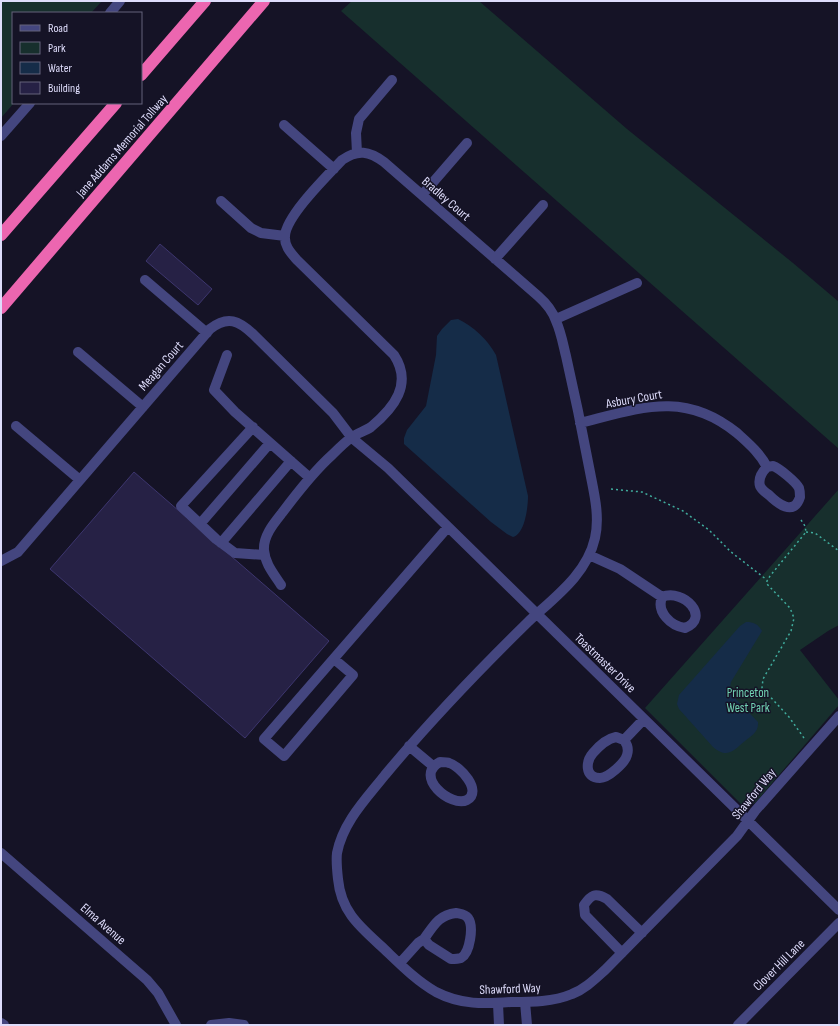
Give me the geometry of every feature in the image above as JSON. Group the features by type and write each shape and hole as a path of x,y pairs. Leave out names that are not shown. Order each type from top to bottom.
{"highway":[{"path":"142,74 205,1"},
{"name":"Jane Addams Memorial Tollway","path":"1,308 264,1"},
{"path":"1,236 115,104"}],"street":[{"path":"111,12 120,1"},
{"path":"281,585 268,566 265,555 264,549 269,530 310,478 331,455 352,438 370,428 395,401 402,388 402,371 398,362 390,352 288,251 285,236 290,220 296,212 342,160 349,155 357,153 356,133 360,119 392,80"},
{"path":"1,136 29,104"},
{"path":"284,125 334,169"},
{"path":"422,195 467,143"},
{"name":"Bradley Court","path":"357,153 369,154 378,157 543,301 556,319 580,423 595,499 597,517 595,537 589,555 575,577 537,614"},
{"path":"221,201 251,228 261,234 285,236"},
{"path":"495,259 543,205"},
{"path":"145,280 207,333"},
{"path":"556,319 637,282"},
{"name":"Meagan Court","path":"1,561 18,552 216,324 232,321 242,324 333,413 352,438"},
{"path":"78,352 143,407"},
{"path":"227,355 214,390 253,428 310,478"},
{"name":"Asbury Court","path":"580,423 658,406 669,405 693,409 715,417 726,424 752,446 767,467"},
{"path":"16,426 80,480"},
{"path":"253,428 181,506 235,553 265,555"},
{"name":"Toastmaster Drive","path":"352,438 388,468 839,910"},
{"path":"200,524 270,442"},
{"path":"221,542 291,462"},
{"path":"334,659 353,675 284,756 264,739 448,528"},
{"path":"589,555 620,569 662,597"},
{"name":"Shawford Way","path":"537,614 455,696 409,746 352,817 341,839 336,856 338,884 347,911 357,923 400,963 424,984 439,993 466,1002 498,1004 561,998 579,991 589,985 737,836 747,821 839,716"},
{"path":"624,740 644,719"},
{"path":"409,746 433,766"},
{"path":"440,762 449,763 456,767 469,780 472,787 472,794 470,798 459,802 452,800 443,794 433,784 430,777 430,771 433,766 440,762"},
{"name":"Elma Avenue","path":"1,853 147,980 158,993 176,1025"},
{"path":"622,953 585,915 584,905 588,899 594,895 601,895 642,933"},
{"path":"400,963 424,938 438,920 447,914 463,914 470,923 471,930 468,945 464,955 460,958 451,959 445,957 429,945 424,938"},
{"name":"Clover Hill Lane","path":"738,1025 839,923"},
{"path":"525,1002 527,1025"},
{"path":"498,1004 499,1025"},
{"path":"210,1025 229,1023 244,1025"}],"path":[{"path":"611,489 642,492 683,511 709,530 731,552 768,580"},
{"path":"801,520 805,526 806,532 766,583 767,586 790,608 794,618 791,631 763,679 762,688 789,717 804,738"},
{"path":"806,532 815,533 839,551"}],"green space":[{"path":"1,1 102,1 92,12 12,12 13,104 1,118"},
{"path":"352,1 479,1 627,129 839,302 839,449 341,11"},
{"name":"Princeton West Park","path":"839,489 839,625 800,650 839,700 839,705 755,803 744,807 645,708"}],"water":[{"path":"458,319 469,325 480,334 496,355 528,496 523,526 517,535 513,537 491,522 404,444 404,438 407,430 426,406 436,355 437,336 451,320"},
{"path":"746,622 756,624 762,631 731,682 729,692 758,722 758,725 754,733 737,748 730,752 722,753 713,747 679,709 677,704 679,695 740,626"}],"building":[{"path":"160,244 212,289 198,305 146,261"},
{"path":"134,472 329,641 245,738 50,569"}]}
